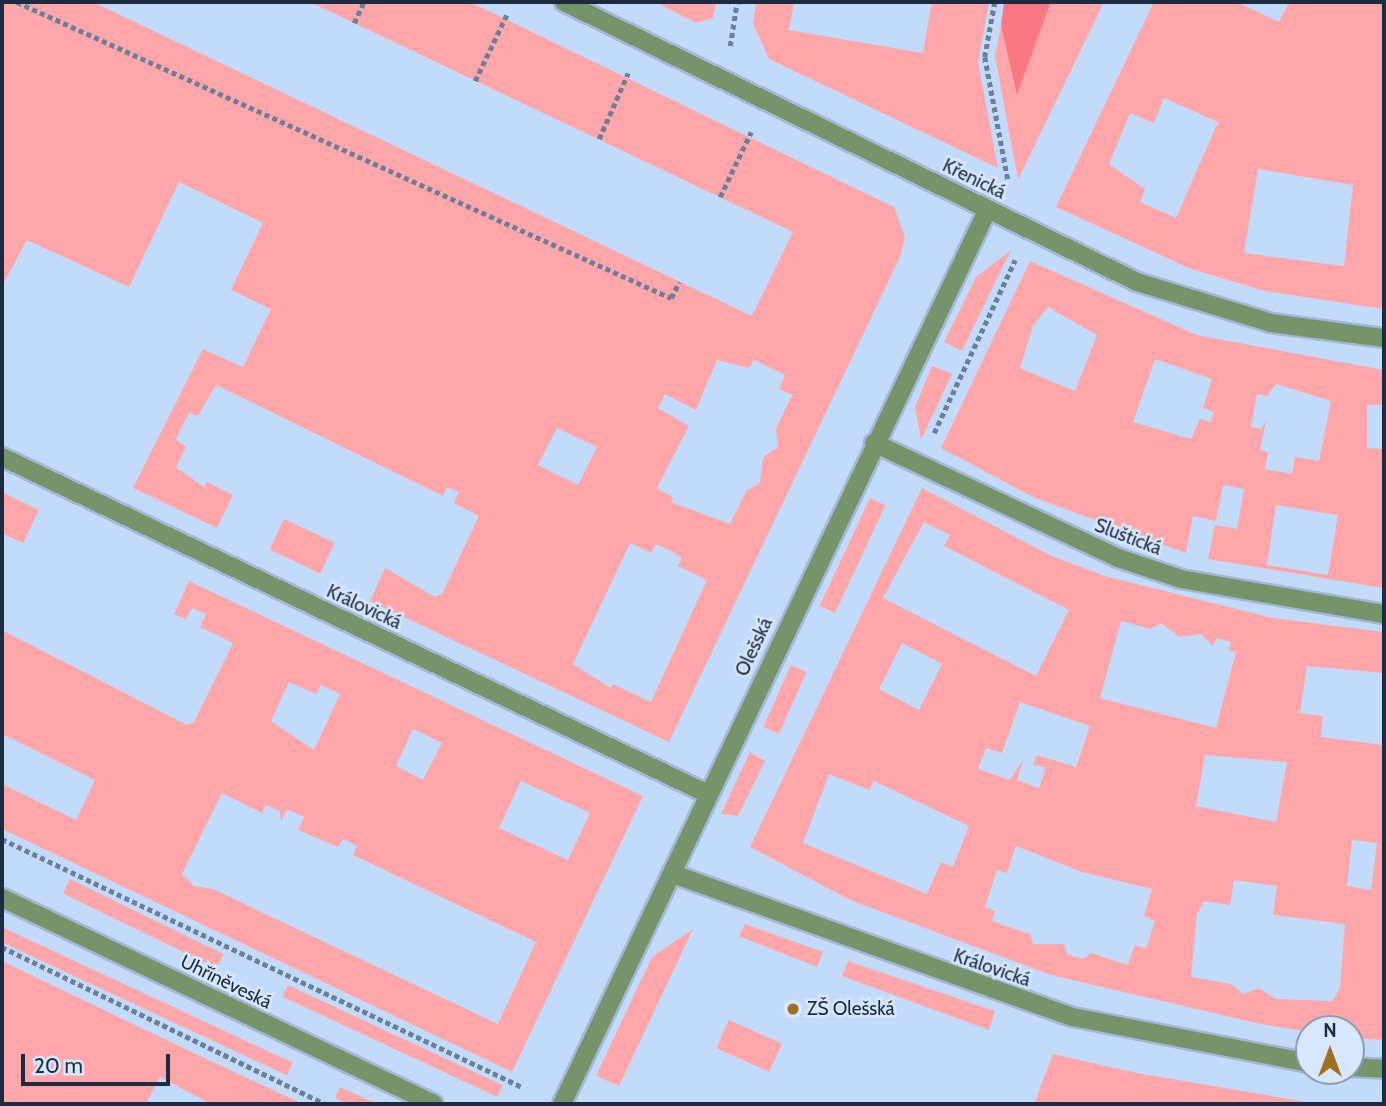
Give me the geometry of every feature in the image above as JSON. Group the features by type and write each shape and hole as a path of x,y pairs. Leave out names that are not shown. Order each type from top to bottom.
{"street":[{"name":"Křenická","path":"564,2 1137,282 1199,304 1284,325 1384,338"},
{"name":"Olešská","path":"562,1104 673,874 874,443 988,209"},
{"name":"Sluštická","path":"874,443 1118,558 1181,579 1384,614"},
{"name":"Královická","path":"2,457 708,794"},
{"name":"Královická","path":"673,874 1073,1017 1295,1060"},
{"name":"Uhříněveská","path":"2,898 433,1104"},
{"path":"1365,1068 1384,1069"}],"path":[{"path":"17,2 671,298 679,282"},
{"path":"354,23 365,2"},
{"path":"724,78 737,2"},
{"path":"995,2 985,57 1008,183"},
{"path":"475,80 508,12"},
{"path":"599,139 630,70"},
{"path":"720,197 752,128"},
{"path":"929,444 1017,255 1029,253"},
{"path":"2,839 522,1087"},
{"path":"2,947 326,1104"}],"shaded area":[{"path":"2,2 93,2 752,316 793,232 310,2 470,2 894,207 905,237 900,257 669,742 370,601 385,568 435,597 442,594 479,516 454,503 459,492 447,487 443,496 216,385 198,416 189,413 176,439 186,447 176,467 204,487 207,482 233,495 217,528 133,488 203,349 243,367 271,309 231,290 263,223 179,182 129,287 27,240 2,286","holes":["717,360 749,368 754,360 785,375 779,389 792,395 776,429 778,447 763,457 760,483 747,490 730,524 671,502 673,497 657,488 689,426 658,408 665,394 696,410","557,428 597,447 578,485 538,465","630,543 651,553 656,544 673,552 682,558 678,566 707,580 651,702 613,684 611,688 573,664"]},
{"path":"655,2 716,2 713,18 696,23"},
{"path":"756,2 794,2 789,30 923,53 932,2 989,2 978,62 998,168 769,59 753,23"},
{"path":"1004,2 1051,2 1017,95 1001,26"},
{"path":"1051,2 1104,2 1018,180 995,56 1001,26 1017,93"},
{"path":"1154,2 1237,2 1279,22 1289,2 1384,2 1384,309 1265,291 1191,269 1056,207","holes":["1164,98 1218,122 1176,218 1140,202 1145,189 1109,164 1130,113 1154,123","1258,169 1353,185 1344,266 1244,253"]},
{"path":"1011,250 962,351 944,342 976,277"},
{"path":"1030,261 1197,335 1384,370 1384,405 1367,405 1367,448 1384,449 1384,588 1208,559 1215,525 1237,529 1244,489 1223,485 1216,521 1193,516 1186,553 1035,498 941,448","holes":["1048,307 1097,335 1075,391 1020,368 1033,326","1155,359 1212,379 1203,408 1214,412 1211,422 1200,419 1191,439 1133,422","1276,384 1331,401 1319,461 1295,457 1292,474 1265,469 1268,452 1260,450 1266,421 1261,429 1251,427 1257,394 1267,396","1276,505 1338,515 1328,575 1267,565"]},
{"path":"932,366 952,374 921,440 915,407"},
{"path":"922,488 1052,556 1105,576 1273,618 1384,632 1384,673 1307,666 1300,713 1323,716 1321,737 1384,745 1384,1040 1365,1039 1365,1015 1295,1015 1295,1030 1051,975 850,900 750,847","holes":["924,522 950,535 944,546 1069,610 1036,676 883,598","1121,621 1151,629 1161,623 1180,637 1201,634 1213,646 1216,638 1231,642 1229,650 1236,652 1216,728 1100,698","902,643 942,664 919,710 879,689","1020,702 1090,726 1076,767 1037,755 1033,764 1046,768 1039,788 1017,780 1023,760 1010,780 978,769 986,748 1002,753","1205,755 1287,762 1276,822 1196,806","829,774 869,790 874,781 969,826 953,867 941,862 927,894 803,843","1352,840 1377,843 1371,890 1347,886","1016,846 1082,872 1152,889 1144,916 1155,921 1146,949 1135,945 1128,965 1091,953 1083,959 1067,954 1064,944 1033,944 1030,934 992,921 995,911 985,907 997,870 1007,873","1234,880 1277,886 1273,915 1345,924 1340,988 1333,1001 1276,999 1259,988 1243,994 1231,984 1191,977 1197,914 1204,901 1230,905"]},
{"path":"2,492 39,510 23,543 2,533"},
{"path":"870,498 885,505 835,613 820,606"},
{"path":"284,519 335,543 320,573 270,550"},
{"path":"189,581 643,796 512,1072 2,829 2,784 76,820 95,780 2,734 2,630 187,725 194,722 233,643 200,627 206,614 192,608 186,619 174,614","holes":["289,682 316,694 321,685 340,694 314,750 271,721","413,729 442,743 423,780 396,766","521,781 590,813 568,860 499,828","222,793 262,813 266,805 280,811 281,821 287,809 304,817 298,830 338,847 343,839 357,846 353,855 536,942 498,1024 213,889 194,886 182,874"]},
{"path":"791,665 807,672 779,734 763,727"},
{"path":"750,752 765,761 738,816 721,814"},
{"path":"70,879 224,954 217,968 63,893"},
{"path":"745,924 823,952 817,967 739,936"},
{"path":"2,927 293,1063 287,1075 2,942"},
{"path":"693,929 619,1086 596,1076 652,957"},
{"path":"2,961 303,1104 211,1104 160,1077 146,1104 2,1104"},
{"path":"848,961 995,1011 989,1030 842,976"},
{"path":"288,985 503,1085 497,1097 283,997"},
{"path":"729,1020 782,1044 769,1072 716,1048"},
{"path":"1053,1054 1137,1073 1318,1104 1034,1104"},
{"path":"340,1087 378,1104 348,1104 335,1098"}],"place":[{"name":"ZŠ Olešská","path":"793,1009"}]}
